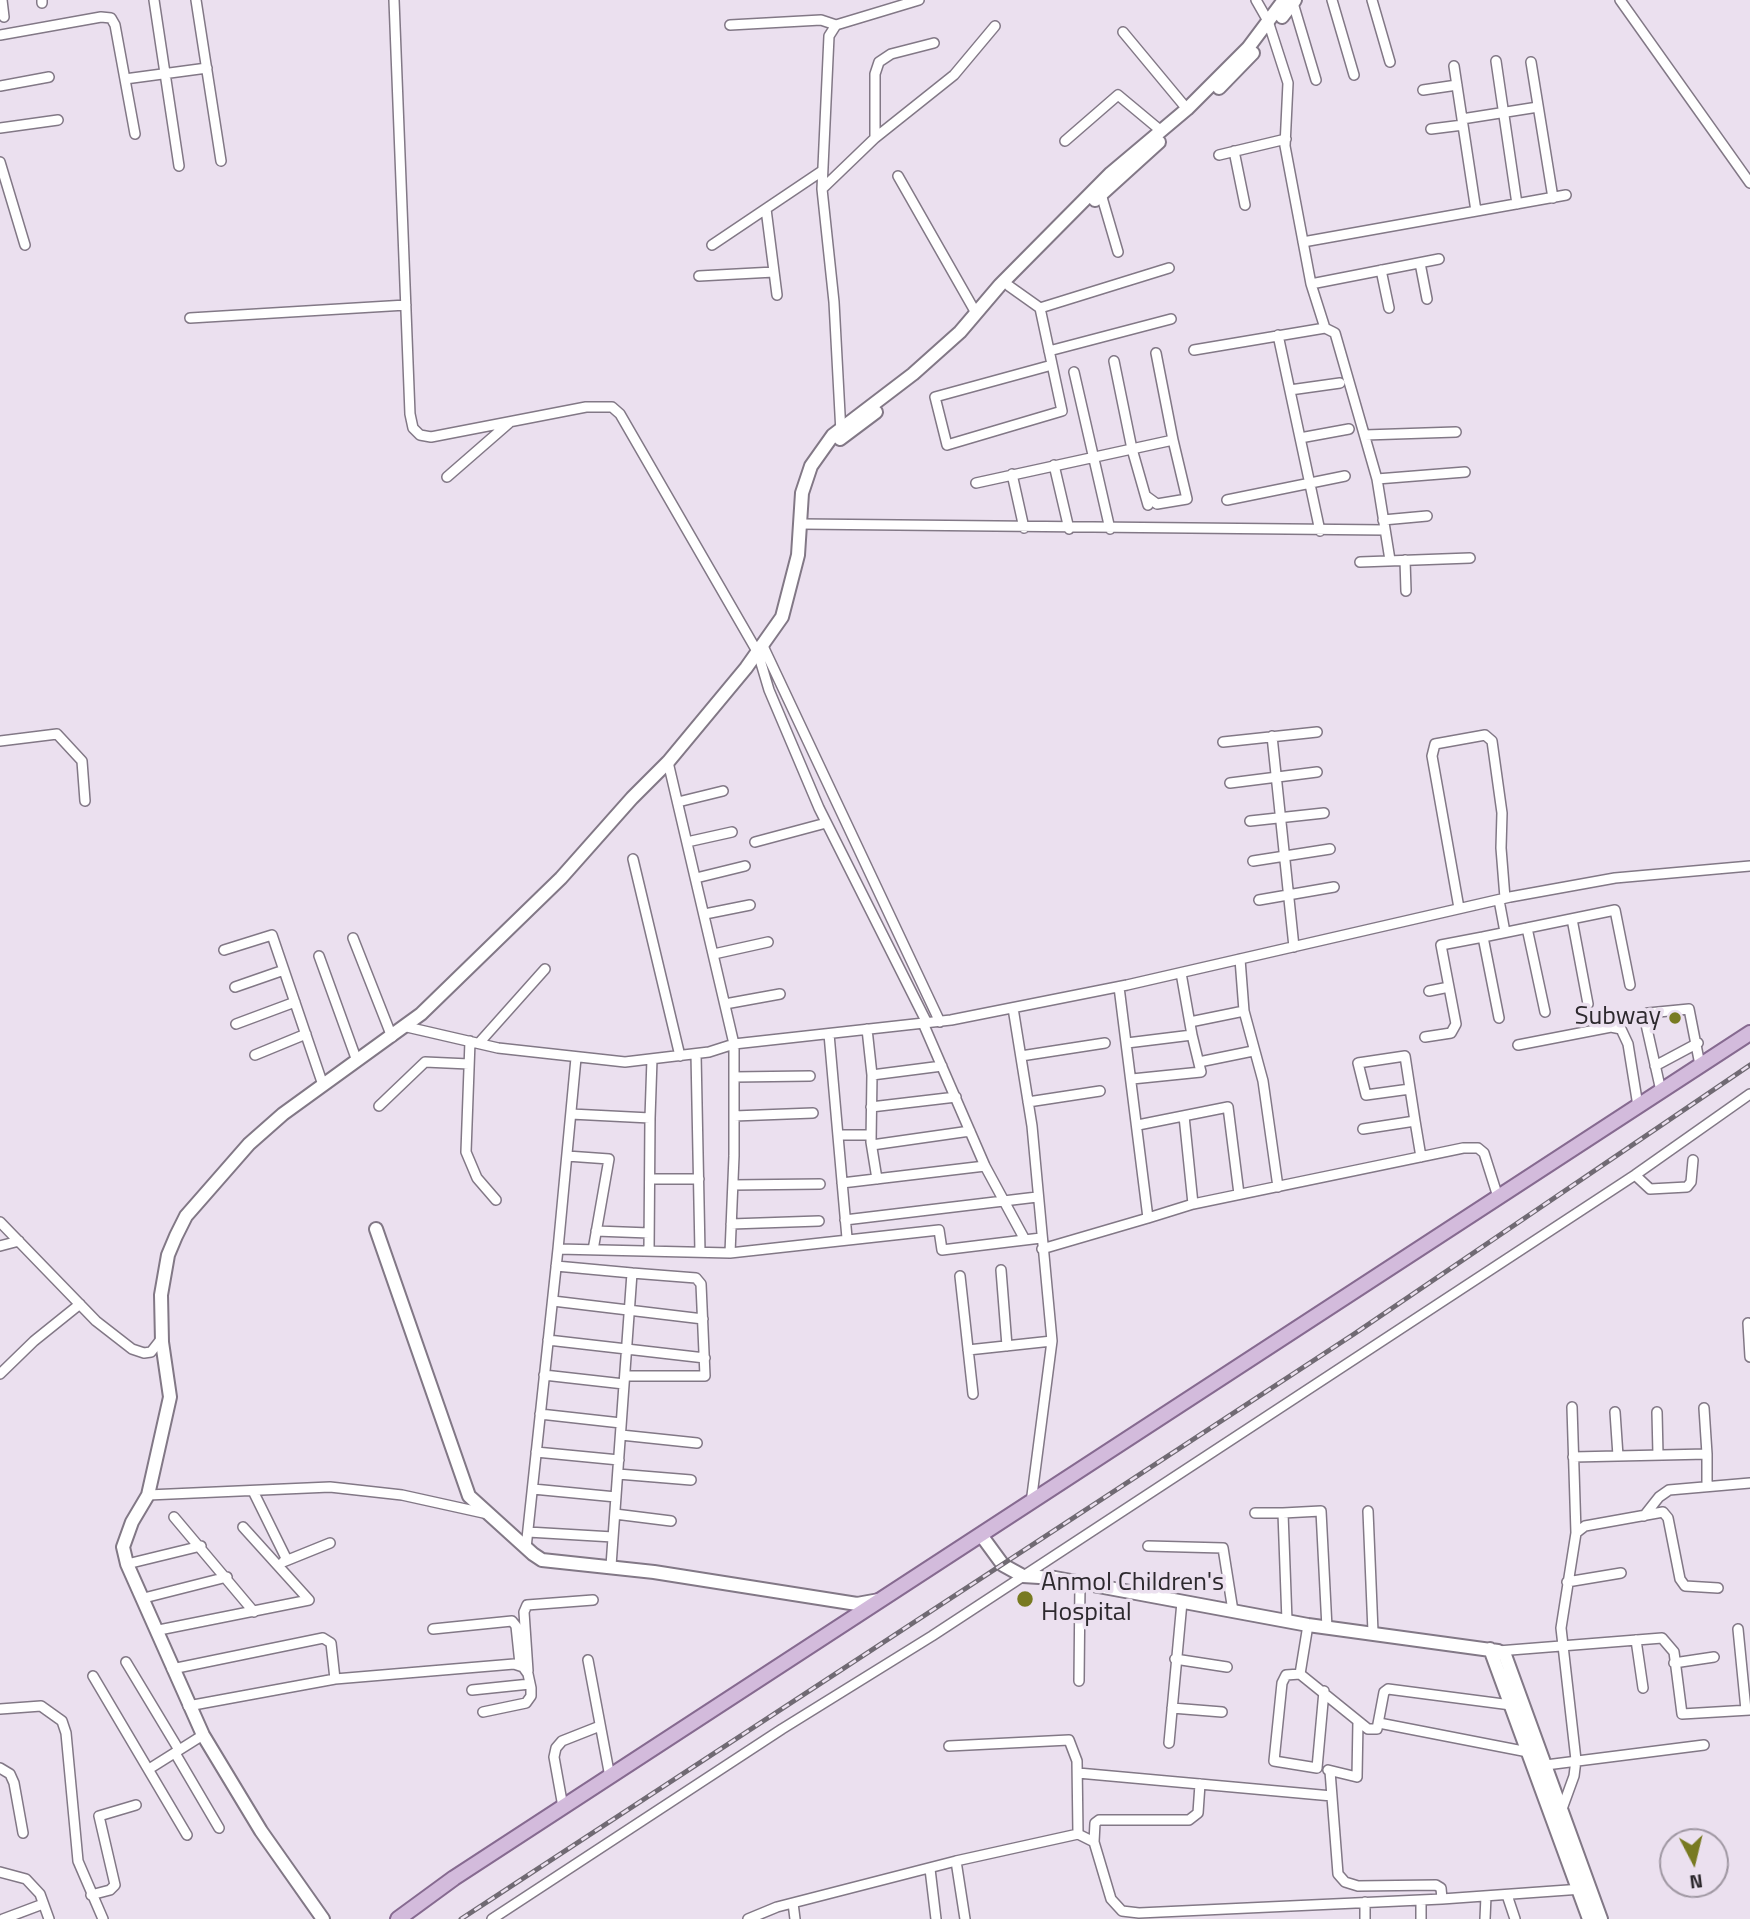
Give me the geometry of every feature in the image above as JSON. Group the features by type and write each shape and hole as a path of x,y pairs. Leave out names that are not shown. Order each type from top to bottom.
{"main road":[{"path":"398,1919 454,1878 1750,1033"}],"street":[{"path":"2,0 4,17"},
{"path":"154,0 179,166"},
{"path":"196,0 221,161"},
{"path":"394,0 413,428 420,435 431,437 598,406 612,407 620,414 760,650 940,1022"},
{"path":"730,25 821,20 836,25 919,0"},
{"path":"1256,0 1269,26 1288,83 1286,139 1311,284 1325,328"},
{"path":"1332,0 1354,75"},
{"path":"1372,0 1390,62"},
{"path":"1620,0 1750,183"},
{"path":"842,433 944,356 1111,173 1186,110 1290,1"},
{"path":"1290,1 1316,80"},
{"path":"0,35 101,17 111,18 115,25 135,134"},
{"path":"836,25 829,36 822,190 834,302 842,433"},
{"path":"822,190 875,138 954,75 995,26"},
{"path":"323,1919 261,1831 203,1735 172,1669 159,1630 127,1564 124,1539 148,1496 170,1397 162,1338 163,1278 168,1255 186,1216 249,1144 323,1085 407,1027 553,887 632,798 668,762 760,650 782,617 793,585 802,493 811,466 842,433 960,332 976,313 1101,194 1194,113 1241,66 1269,26"},
{"path":"1123,32 1186,110"},
{"path":"875,138 875,74 879,62 891,54 934,43"},
{"path":"1496,61 1517,204"},
{"path":"1531,62 1553,198"},
{"path":"1454,66 1476,211"},
{"path":"125,79 207,68"},
{"path":"0,86 49,77"},
{"path":"1423,90 1457,85"},
{"path":"1065,141 1118,95 1160,130"},
{"path":"1431,129 1503,112 1538,107"},
{"path":"0,128 58,120"},
{"path":"1219,155 1286,139"},
{"path":"1234,151 1245,205"},
{"path":"0,162 25,245"},
{"path":"712,245 822,171"},
{"path":"898,176 976,313"},
{"path":"1101,194 1118,252"},
{"path":"1303,242 1566,195"},
{"path":"766,209 777,295"},
{"path":"1311,284 1439,259"},
{"path":"1420,263 1427,299"},
{"path":"1001,292 1040,308 1169,268"},
{"path":"1381,270 1389,308"},
{"path":"699,276 774,272"},
{"path":"190,318 406,305"},
{"path":"1040,308 1062,411 947,445 935,397 1052,365"},
{"path":"1049,351 1171,318"},
{"path":"1194,350 1325,328 1335,333 1377,479 1390,560"},
{"path":"1278,335 1320,531"},
{"path":"1114,361 1132,449 1147,501 1157,504 1187,499 1156,354"},
{"path":"1074,372 1110,529"},
{"path":"1290,390 1340,383"},
{"path":"447,477 511,421"},
{"path":"1300,438 1349,429"},
{"path":"1365,435 1456,432"},
{"path":"976,483 1173,440"},
{"path":"1054,465 1069,529"},
{"path":"1377,479 1465,472"},
{"path":"1012,474 1024,528"},
{"path":"1227,500 1345,476"},
{"path":"801,524 1320,531 1384,528 1427,516"},
{"path":"1360,562 1470,558"},
{"path":"1405,560 1406,591"},
{"path":"760,650 774,702 826,823 925,1023 985,1166 1024,1238"},
{"path":"1223,742 1317,732"},
{"path":"0,741 57,734 82,761 86,801"},
{"path":"1459,908 1432,756 1435,744 1485,735 1492,741 1502,813 1502,899 1505,932"},
{"path":"1272,736 1294,947"},
{"path":"668,762 734,1044 730,1253"},
{"path":"1230,783 1317,772"},
{"path":"678,802 723,791"},
{"path":"1250,821 1324,813"},
{"path":"755,842 826,823"},
{"path":"687,842 732,832"},
{"path":"1253,861 1329,849"},
{"path":"633,859 680,1056"},
{"path":"696,878 745,866"},
{"path":"407,1027 474,1042 576,1058 625,1062 680,1056 734,1044 940,1022 1119,987 1502,899 1615,878 1750,866"},
{"path":"1259,900 1334,887"},
{"path":"705,914 750,905"},
{"path":"1425,1037 1455,1029 1441,945 1615,911 1630,985"},
{"path":"1572,919 1588,1004"},
{"path":"1527,928 1545,1012"},
{"path":"224,950 272,935 323,1085"},
{"path":"1483,937 1499,1018"},
{"path":"354,938 392,1037"},
{"path":"714,954 768,942"},
{"path":"319,956 357,1061"},
{"path":"1240,959 1244,1011 1263,1080 1278,1186"},
{"path":"496,1199 477,1178 466,1152 469,1064 474,1042 545,969"},
{"path":"235,987 284,970"},
{"path":"1132,1079 1201,1072 1181,972"},
{"path":"1119,987 1148,1218"},
{"path":"1429,990 1449,987"},
{"path":"725,1004 779,994"},
{"path":"236,1024 295,1002"},
{"path":"1013,1008 1028,1102 1052,1341 1031,1503"},
{"path":"1661,1091 1645,1020 1648,1013 1689,1009 1698,1042 1700,1065"},
{"path":"1189,1022 1244,1011"},
{"path":"1518,1045 1611,1027 1621,1029 1628,1044 1638,1106"},
{"path":"867,1030 872,1075 871,1140 877,1179"},
{"path":"255,1055 306,1034"},
{"path":"829,1034 847,1238"},
{"path":"1127,1043 1192,1035"},
{"path":"1655,1066 1698,1042"},
{"path":"1021,1056 1105,1043"},
{"path":"1199,1062 1254,1051"},
{"path":"696,1054 700,1252"},
{"path":"1410,1089 1366,1095 1358,1063 1405,1056 1421,1157"},
{"path":"526,1548 576,1058"},
{"path":"649,1251 652,1059"},
{"path":"379,1106 425,1062 469,1064"},
{"path":"872,1075 942,1066"},
{"path":"734,1077 810,1076"},
{"path":"1028,1102 1100,1091"},
{"path":"492,1919 1023,1576 1635,1175 1750,1094"},
{"path":"872,1107 956,1097"},
{"path":"1138,1125 1228,1107 1239,1194"},
{"path":"734,1116 813,1113"},
{"path":"571,1114 650,1118"},
{"path":"1184,1116 1193,1204"},
{"path":"1363,1129 1415,1122"},
{"path":"838,1135 871,1140 970,1131"},
{"path":"1042,1249 1193,1204 1463,1148 1478,1148 1488,1162 1499,1197"},
{"path":"567,1156 609,1159 593,1250"},
{"path":"1635,1175 1650,1189 1688,1187 1693,1160"},
{"path":"842,1183 985,1166"},
{"path":"650,1179 699,1179"},
{"path":"733,1185 820,1184"},
{"path":"845,1220 1037,1197"},
{"path":"731,1224 819,1221"},
{"path":"0,1222 80,1304 132,1349 151,1352 162,1338"},
{"path":"376,1229 469,1496 542,1560 611,1566 857,1604 883,1599"},
{"path":"558,1249 730,1253 847,1238 939,1230 942,1250 1041,1238"},
{"path":"596,1231 649,1233"},
{"path":"0,1245 19,1241"},
{"path":"544,1375 624,1380 705,1376 701,1284 696,1278 556,1266"},
{"path":"1001,1270 1007,1346"},
{"path":"611,1566 632,1273"},
{"path":"960,1276 973,1394"},
{"path":"553,1301 703,1319"},
{"path":"0,1374 34,1341 80,1304"},
{"path":"1748,1323 1750,1357"},
{"path":"548,1340 705,1358"},
{"path":"968,1350 1052,1341"},
{"path":"1562,1809 1574,1776 1576,1760 1561,1628 1576,1533 1572,1407"},
{"path":"1704,1408 1707,1486"},
{"path":"1615,1412 1618,1456"},
{"path":"1657,1412 1658,1455"},
{"path":"540,1414 621,1423"},
{"path":"621,1435 697,1443"},
{"path":"536,1452 619,1460"},
{"path":"1573,1457 1707,1454"},
{"path":"618,1474 691,1480"},
{"path":"1644,1516 1659,1497 1669,1490 1750,1483"},
{"path":"148,1496 358,1488 490,1515"},
{"path":"533,1489 616,1497"},
{"path":"253,1490 287,1560"},
{"path":"1255,1513 1321,1511 1327,1628"},
{"path":"1368,1511 1373,1632"},
{"path":"1576,1533 1585,1526 1663,1512 1668,1518 1680,1578 1685,1586 1718,1588"},
{"path":"1283,1513 1287,1621"},
{"path":"615,1514 671,1521"},
{"path":"174,1517 254,1612"},
{"path":"159,1630 309,1600 243,1527"},
{"path":"528,1532 614,1536"},
{"path":"981,1535 1003,1565 1023,1576 1080,1583 1327,1628 1493,1650 1662,1638 1675,1652 1674,1663 1682,1714 1748,1710 1738,1629"},
{"path":"277,1564 330,1543"},
{"path":"127,1564 201,1546"},
{"path":"1147,1546 1223,1548 1233,1611"},
{"path":"1567,1582 1621,1573"},
{"path":"144,1598 227,1577"},
{"path":"1079,1681 1080,1583"},
{"path":"484,1713 526,1703 531,1696 524,1612 527,1605 593,1600"},
{"path":"1169,1743 1182,1602"},
{"path":"433,1629 512,1621 516,1626 520,1664 528,1674"},
{"path":"1300,1674 1308,1625"},
{"path":"172,1669 323,1638 331,1643 335,1679"},
{"path":"1636,1640 1643,1688"},
{"path":"1493,1650 1528,1752 1584,1889 1601,1919"},
{"path":"1493,1650 1506,1655 1562,1809 1584,1889 1589,1919"},
{"path":"1674,1663 1714,1657"},
{"path":"1175,1659 1227,1667"},
{"path":"588,1660 610,1777"},
{"path":"126,1662 219,1828"},
{"path":"188,1706 335,1679 520,1664"},
{"path":"1358,1721 1357,1777 1274,1761 1282,1682 1286,1675 1300,1674 1372,1730 1379,1723 1384,1692 1388,1689 1511,1704"},
{"path":"93,1676 187,1835"},
{"path":"472,1690 530,1684"},
{"path":"1317,1768 1324,1691"},
{"path":"0,1709 41,1706 62,1721 66,1733 78,1861 103,1919"},
{"path":"1172,1708 1222,1712"},
{"path":"1379,1723 1528,1752"},
{"path":"563,1807 554,1758 556,1748 562,1741 600,1726"},
{"path":"149,1769 203,1735"},
{"path":"949,1746 1069,1740 1074,1749 1078,1773 1078,1834"},
{"path":"1546,1765 1704,1745"},
{"path":"0,1768 10,1774 14,1783 23,1833"},
{"path":"1330,1771 1338,1874 1345,1882 1358,1886 1436,1885 1441,1888 1442,1899"},
{"path":"1078,1773 1332,1796"},
{"path":"1200,1784 1198,1813 1189,1820 1100,1820 1095,1823 1094,1842 1115,1907 1140,1916 1584,1889"},
{"path":"91,1895 115,1885 99,1816 136,1805"},
{"path":"748,1919 793,1903 956,1861 1078,1834 1094,1842"},
{"path":"956,1861 965,1919"},
{"path":"930,1869 936,1919"},
{"path":"0,1872 26,1879 40,1894 49,1919"},
{"path":"1507,1895 1516,1919"},
{"path":"1485,1919 1486,1896"},
{"path":"1421,1900 1421,1919"},
{"path":"1366,1902 1366,1919"},
{"path":"793,1903 795,1919"},
{"path":"3,1919 43,1904"}],"railway":[{"path":"461,1919 1354,1334 1750,1065"}],"place":[{"name":"Subway","path":"1675,1018"},
{"name":"Anmol Children's Hospital","path":"1025,1599"}]}
